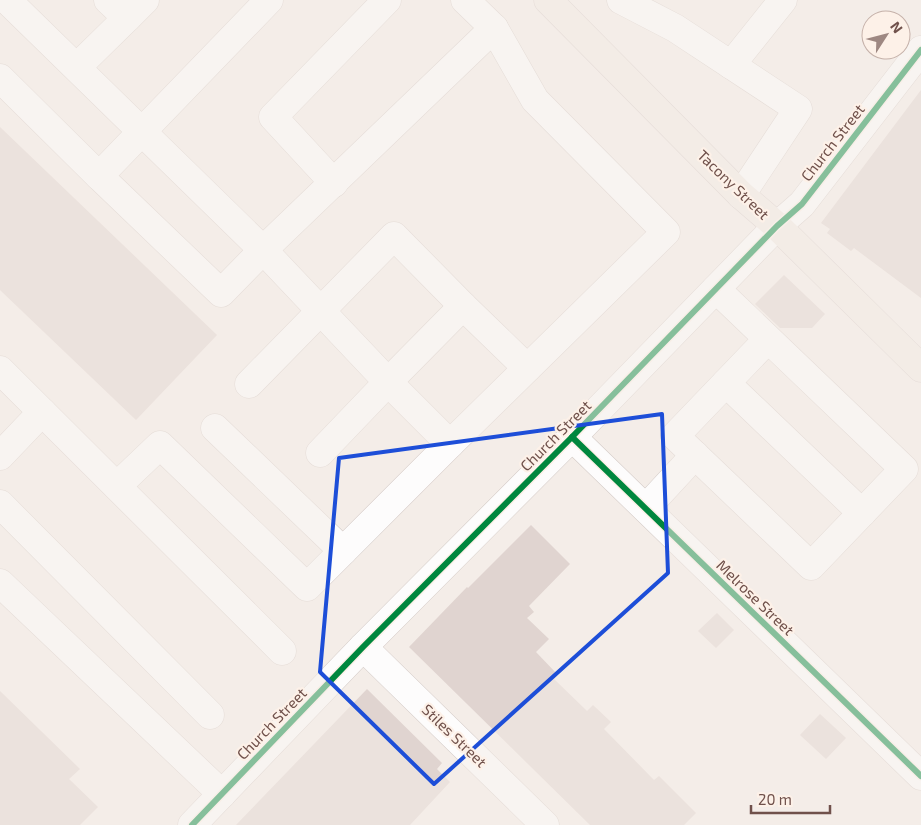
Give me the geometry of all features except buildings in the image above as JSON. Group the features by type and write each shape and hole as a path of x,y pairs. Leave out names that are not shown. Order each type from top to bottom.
{"main road":[{"name":"Tacony Street","path":"548,0 740,195 777,226 921,368"}],"street":[{"path":"7,0 263,250 388,382 450,444"},
{"path":"99,176 269,0"},
{"path":"334,183 273,117 387,0"},
{"path":"117,486 160,445 307,587 666,232 535,100 494,28 465,0"},
{"path":"621,0 675,28 798,109 740,195"},
{"path":"731,65 783,0"},
{"path":"77,67 127,6"},
{"path":"0,78 221,293 263,250 494,28"},
{"name":"Church Street","path":"192,825 363,647 572,437 777,226 802,204 921,50"},
{"path":"249,384 394,236 527,368"},
{"path":"716,289 904,469 811,566 676,436 768,339"},
{"path":"320,453 463,306"},
{"path":"0,370 282,651"},
{"path":"726,383 862,513"},
{"path":"0,456 42,412"},
{"path":"215,428 343,551"},
{"name":"Melrose Street","path":"572,437 921,776"},
{"path":"646,508 695,454"},
{"path":"0,504 210,715"},
{"path":"0,584 222,794"},
{"name":"Stiles Street","path":"363,647 545,825"}],"highlighted area":[{"path":"662,414 668,573 434,784 320,672 339,458"}],"cycle path":[{"path":"192,825 363,647 572,437 777,226 802,204 921,50"},
{"path":"572,437 921,776"}]}
